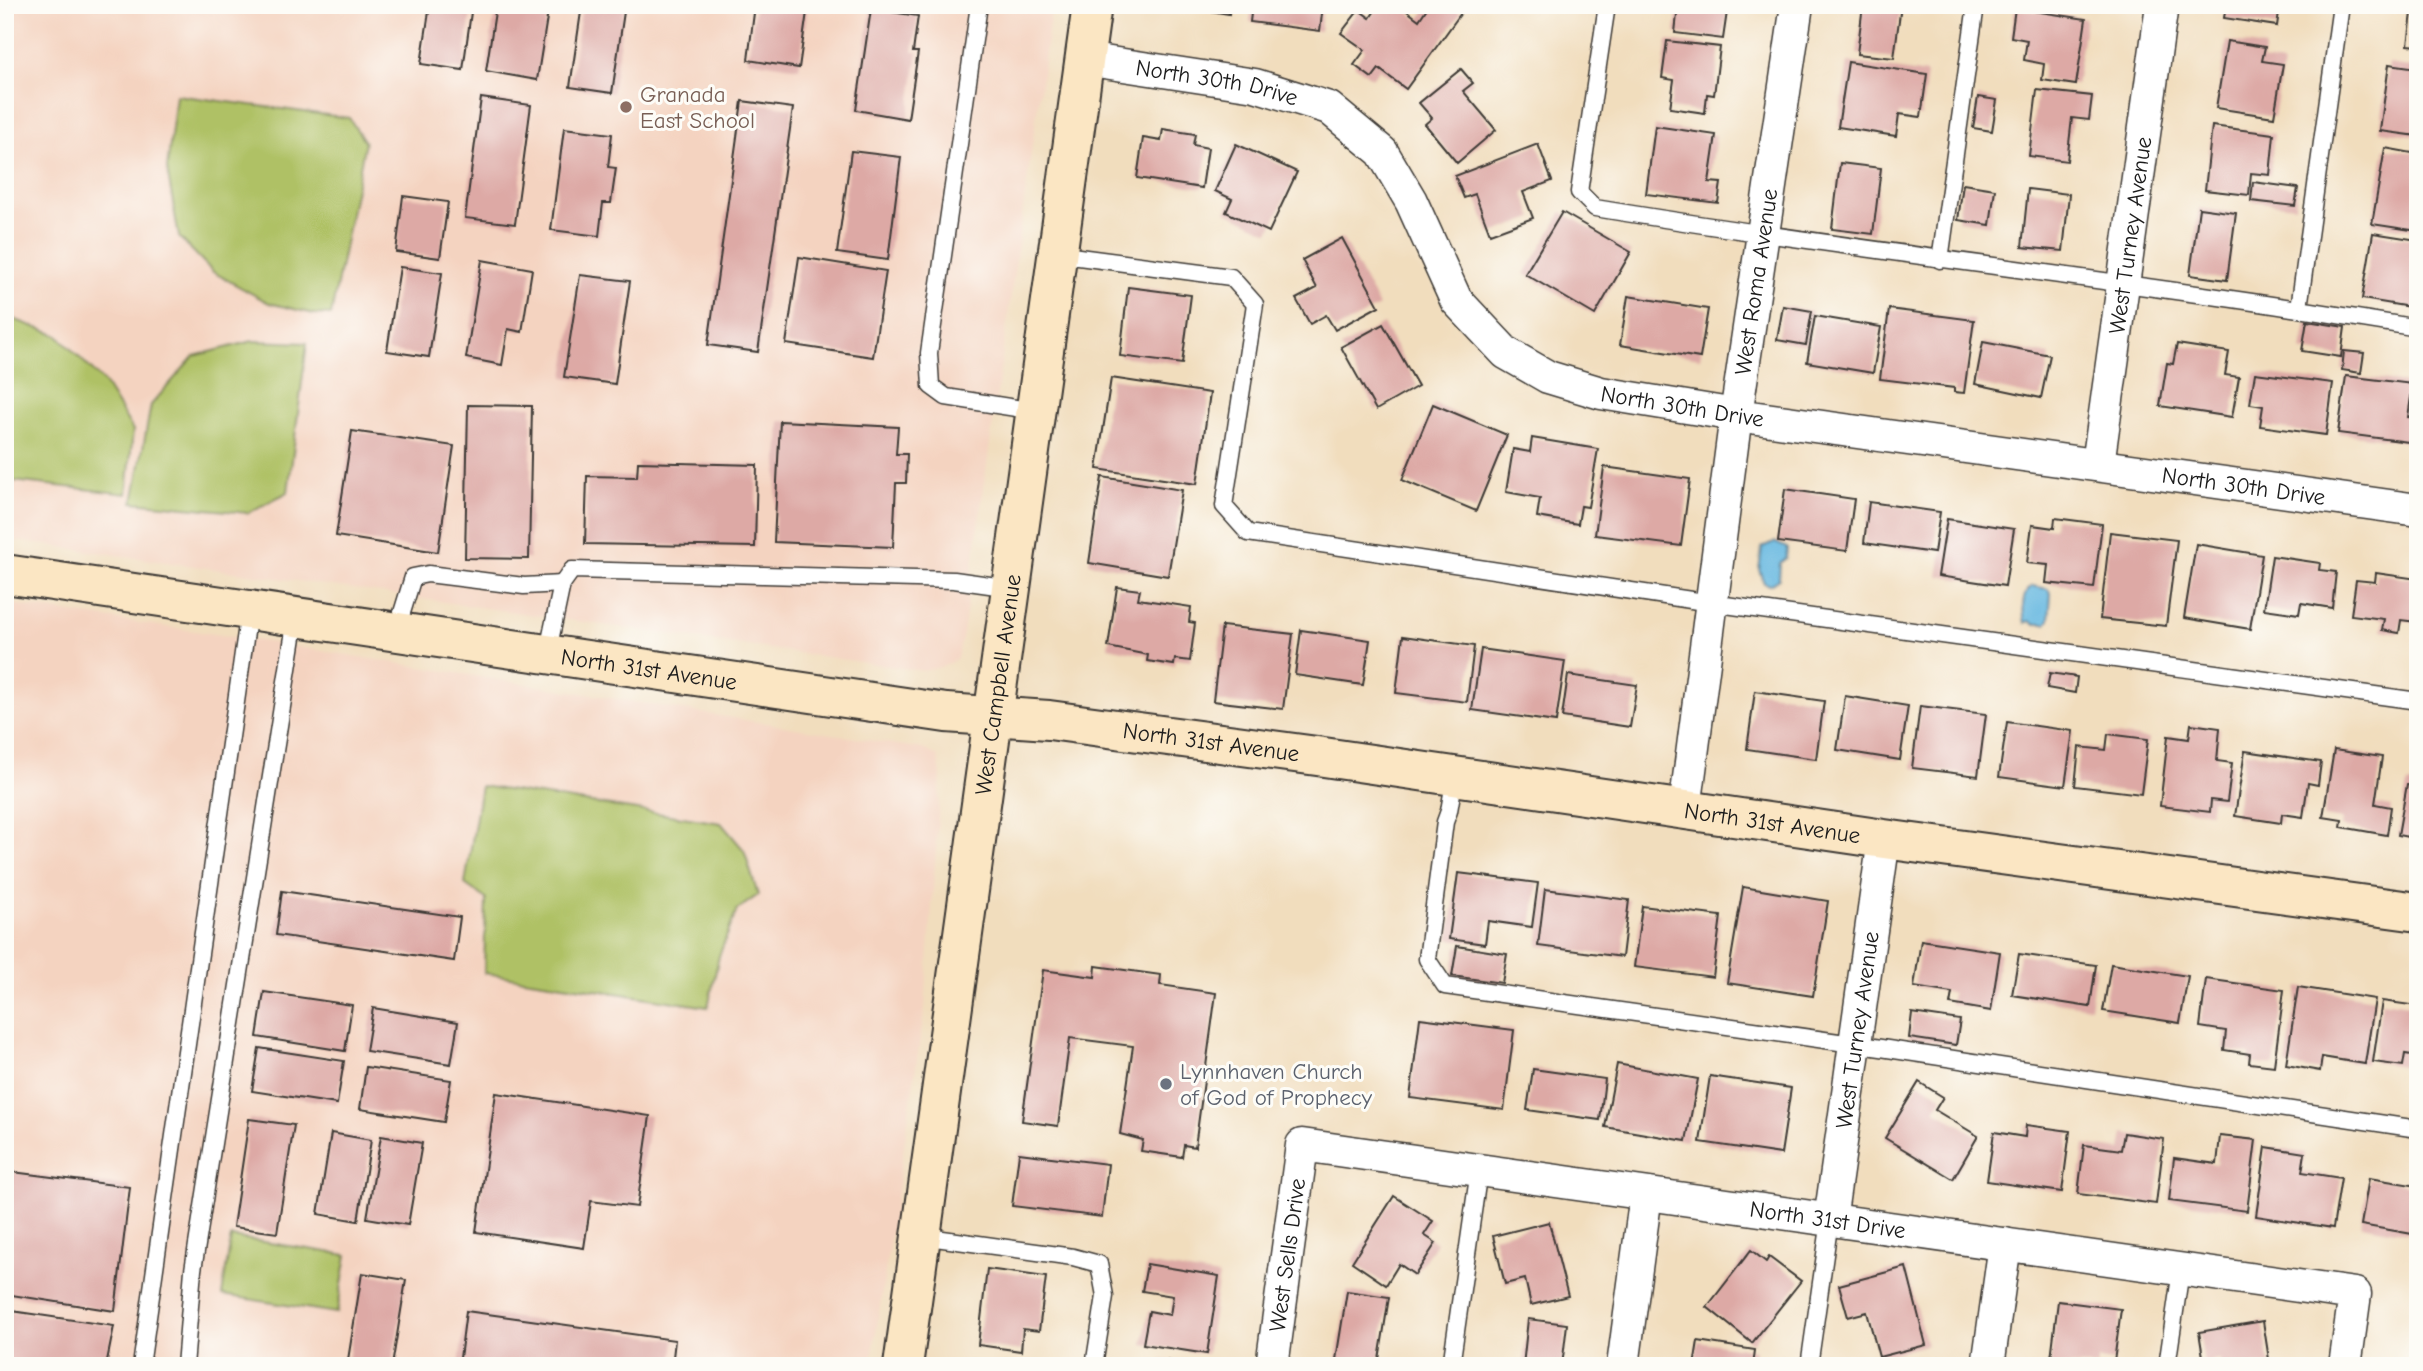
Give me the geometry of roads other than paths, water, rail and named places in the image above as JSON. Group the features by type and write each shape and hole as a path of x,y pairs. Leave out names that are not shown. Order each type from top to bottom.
{"street":[{"name":"West Campbell Avenue","path":"903,1366 1092,5"},
{"name":"West Roma Avenue","path":"1685,809 1736,415 1797,5"},
{"name":"West Turney Avenue","path":"2098,464 2162,5"},
{"name":"North 30th Drive","path":"1084,59 1255,85 1329,108 1382,152 1411,201 1456,300 1506,353 1548,377 1601,393 1736,415 2418,510"},
{"name":"North 31st Avenue","path":"5,574 946,713 1049,720 2418,912"},
{"name":"West Turney Avenue","path":"1830,1220 1884,839"},
{"name":"North 31st Drive","path":"1302,1145 2355,1294 2345,1366"},
{"name":"West Sells Drive","path":"1272,1366 1302,1145"},
{"path":"1623,1366 1646,1194"},
{"path":"1988,1366 2005,1244"}],"lane":[{"path":"979,5 929,353 931,386 946,397 1035,411"},
{"path":"1606,5 1579,192 1595,208 1763,235 2299,308 2418,328"},
{"path":"1940,260 1976,5"},
{"path":"2299,308 2342,5"},
{"path":"1056,254 1231,277 1255,304 1224,506 1248,533 1711,603 2418,701"},
{"path":"547,655 562,584 572,570 954,580 1011,588"},
{"path":"396,632 413,578 428,574 524,586 562,584"},
{"path":"141,1366 249,611"},
{"path":"185,1366 193,1270 296,618"},
{"path":"1455,776 1427,959 1446,986 2418,1129"},
{"path":"1451,1366 1479,1170"},
{"path":"1809,1366 1830,1220"},
{"path":"921,1236 1073,1256 1098,1264 1105,1296 1094,1366"},
{"path":"2167,1366 2181,1269"}],"water":[{"path":"1774,542 1787,548 1786,558 1780,563 1779,579 1770,585 1764,583 1759,570 1762,547"},
{"path":"2032,586 2048,589 2051,593 2049,620 2046,624 2034,624 2030,621 2025,623 2024,598"}],"place":[{"name":"Granada East School","path":"626,107"},
{"name":"Lynnhaven Church of God of Prophecy","path":"1166,1084"}]}
